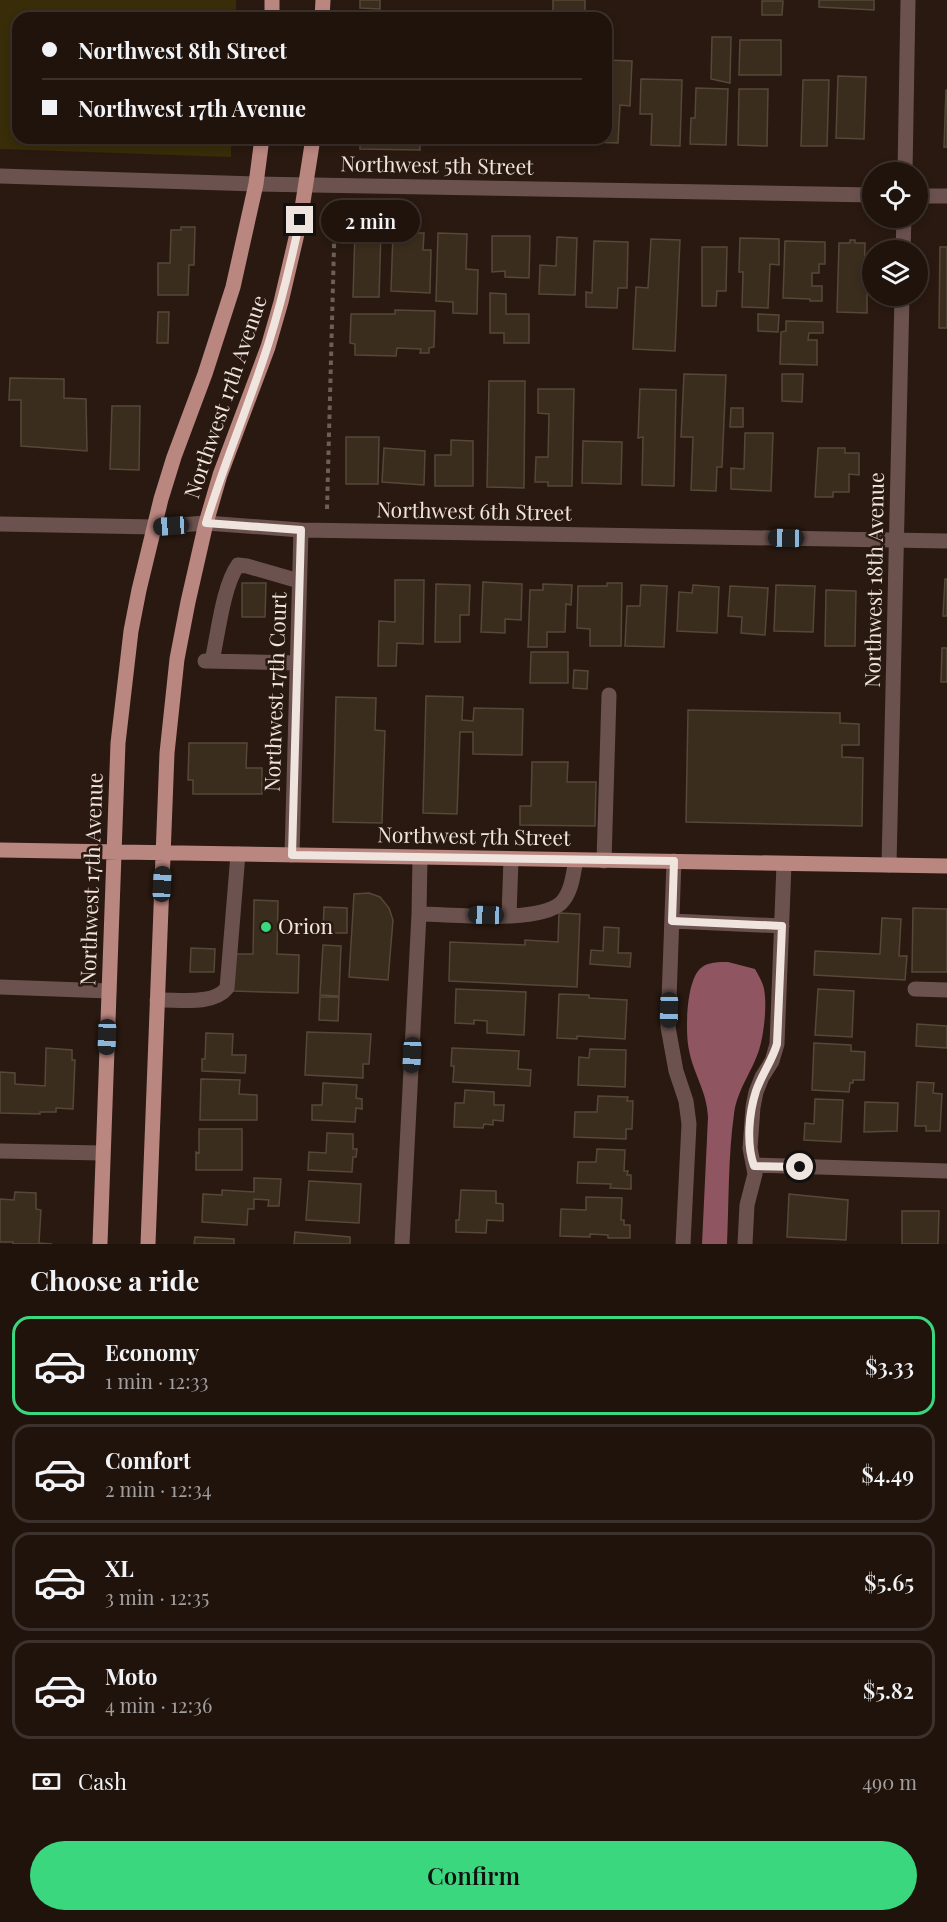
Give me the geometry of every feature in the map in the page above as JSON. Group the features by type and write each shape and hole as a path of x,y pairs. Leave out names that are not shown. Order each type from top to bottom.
{"main road":[{"name":"Northwest 17th Avenue","path":"99,1244 118,743 126,669 139,590 154,527 174,457 205,374 233,287 256,184 261,144"},
{"name":"Northwest 17th Avenue","path":"148,1244 168,743 174,679 206,523 220,475 268,347 278,313 307,185 312,144"},
{"name":"Northwest 7th Street","path":"0,850 947,866"}],"street":[{"path":"905,162 908,0"},
{"name":"Northwest 5th Street","path":"0,176 256,184 862,195"},
{"path":"928,196 947,196"},
{"name":"Northwest 18th Avenue","path":"889,865 902,306"},
{"name":"Northwest 6th Street","path":"0,524 154,527 206,523 301,530 947,541"},
{"name":"Northwest 17th Court","path":"292,855 301,530"},
{"path":"297,663 208,661 227,586 231,574 238,565 299,581"},
{"path":"604,861 609,695"},
{"path":"157,999 200,1000 222,994 227,988 238,854"},
{"path":"402,1244 420,857"},
{"path":"509,916 511,859"},
{"path":"419,914 520,917 559,905 569,891 576,860"},
{"path":"674,861 668,1027 676,1071 686,1101 689,1124 683,1244"},
{"path":"745,1244 747,1205 754,1170 750,1148 753,1107 756,1092 772,1060 777,1044 784,864"},
{"path":"672,921 782,926"},
{"path":"0,987 109,991"},
{"path":"915,989 947,990"},
{"path":"0,1151 102,1153"},
{"path":"754,1170 947,1171"}],"path":[{"path":"327,508 334,210"}],"shaded area":[{"path":"0,0 236,0 236,12 12,12 12,144 231,144 231,157 0,149"},
{"path":"728,962 755,969 764,991 765,1017 759,1050 738,1097 734,1114 727,1244 702,1244 708,1117 705,1099 689,1050 688,1007 692,983 701,968 710,963"}],"building":[{"path":"360,0 380,0 380,9 360,8"},
{"path":"553,0 585,0 585,12 553,11"},
{"path":"819,0 874,0 874,10 819,7"},
{"path":"762,1 783,1 782,15 762,15"},
{"path":"712,37 731,37 730,83 711,79"},
{"path":"740,40 781,40 781,75 739,75"},
{"path":"612,60 632,61 630,106 620,105 618,143 612,143"},
{"path":"838,76 866,77 864,139 836,138"},
{"path":"641,79 682,80 680,146 651,145 652,114 640,114"},
{"path":"803,80 829,80 827,146 801,146"},
{"path":"696,88 728,89 726,145 690,144 691,118 695,118"},
{"path":"739,89 768,89 767,146 738,145"},
{"path":"946,90 947,147 944,147"},
{"path":"360,144 420,144 420,150 360,149"},
{"path":"181,227 195,227 194,265 189,265 188,295 158,295 158,263 170,263 171,230 181,230"},
{"path":"355,231 381,231 379,297 353,297"},
{"path":"393,233 424,233 423,250 431,250 430,293 391,291"},
{"path":"438,233 467,234 466,269 478,270 477,314 453,313 453,302 436,301"},
{"path":"492,236 530,236 529,278 505,277 505,271 492,272"},
{"path":"557,237 577,238 575,295 539,294 540,265 556,266"},
{"path":"740,238 779,239 779,265 770,264 768,308 742,307 743,272 739,272"},
{"path":"651,239 680,240 675,351 633,349 636,287 648,288"},
{"path":"850,240 855,240 855,243 862,243 862,306 867,306 867,313 837,312 839,243 850,243"},
{"path":"594,241 628,242 627,288 618,288 617,308 586,307 586,292 592,293"},
{"path":"785,241 825,242 825,264 819,264 819,273 812,273 812,286 822,286 822,301 783,298"},
{"path":"702,247 727,247 726,291 717,291 716,306 702,306"},
{"path":"940,247 947,247 947,328 939,328"},
{"path":"490,293 506,294 506,314 529,314 529,343 504,343 504,333 490,333"},
{"path":"395,310 435,311 434,347 429,348 429,353 420,353 421,349 397,348 396,356 355,355 355,344 350,343 351,314 395,314"},
{"path":"158,312 169,312 168,343 157,343"},
{"path":"758,314 779,315 778,332 758,331"},
{"path":"786,321 823,322 823,333 809,333 808,340 817,340 817,365 780,364 781,332 786,331"},
{"path":"684,374 726,375 722,467 717,467 716,491 691,490 693,437 681,437"},
{"path":"782,374 803,374 802,402 782,401"},
{"path":"10,378 64,379 64,398 86,399 87,451 21,446 21,400 9,400"},
{"path":"489,381 525,381 524,488 487,487"},
{"path":"538,389 574,389 572,486 548,486 548,482 535,482 536,457 548,457 549,414 538,413"},
{"path":"640,389 676,390 674,486 642,485 643,437 638,438"},
{"path":"112,406 140,406 139,470 110,469"},
{"path":"731,408 743,408 743,427 730,427"},
{"path":"745,433 773,433 771,491 731,489 731,468 744,469"},
{"path":"346,437 379,437 378,484 346,484"},
{"path":"451,440 473,441 473,486 435,486 435,455 451,455"},
{"path":"583,441 622,442 621,484 582,483"},
{"path":"384,448 425,451 424,485 382,482"},
{"path":"818,448 845,448 845,453 859,453 859,475 849,474 849,492 833,492 833,497 815,497"},
{"path":"945,579 947,579 947,616 943,616"},
{"path":"395,580 424,580 423,644 397,643 396,666 378,666 379,621 395,622"},
{"path":"483,582 522,584 521,620 505,619 505,633 481,632"},
{"path":"242,583 266,583 265,617 242,617"},
{"path":"607,583 622,583 621,646 590,646 590,629 577,628 578,586 607,586"},
{"path":"436,584 470,585 469,615 460,615 460,642 435,642"},
{"path":"543,584 572,585 571,605 566,604 565,632 547,632 547,647 528,647 530,590 543,590"},
{"path":"641,585 667,586 664,647 625,646 627,606 640,606"},
{"path":"693,585 719,587 717,633 677,631 679,592 692,593"},
{"path":"776,585 815,586 813,632 774,631"},
{"path":"730,586 768,588 765,635 741,633 742,617 728,616"},
{"path":"826,590 856,591 855,646 825,646"},
{"path":"942,648 947,648 947,682 941,682"},
{"path":"531,652 568,652 568,683 530,683"},
{"path":"574,670 588,671 587,689 573,688"},
{"path":"426,696 463,697 462,720 473,721 474,708 523,709 522,755 473,754 473,732 460,732 457,814 423,813"},
{"path":"336,697 376,698 375,730 385,731 382,823 333,822"},
{"path":"688,710 840,713 840,723 859,724 859,745 842,745 842,757 863,758 862,826 686,822"},
{"path":"189,743 247,743 246,768 262,768 262,794 193,794 193,780 188,780"},
{"path":"532,762 568,762 567,782 596,782 595,826 520,825 520,806 531,806"},
{"path":"369,893 380,897 389,908 393,920 388,980 349,977 354,894"},
{"path":"254,900 278,901 277,954 299,955 298,993 232,991 233,954 253,954"},
{"path":"324,907 347,908 347,933 323,933"},
{"path":"913,908 947,909 947,972 912,972"},
{"path":"559,913 580,914 577,987 449,981 450,942 525,945 525,940 558,942"},
{"path":"882,918 901,919 899,956 907,956 905,980 814,975 815,951 880,954"},
{"path":"604,927 619,928 618,953 631,953 630,967 590,964 591,950 603,951"},
{"path":"323,945 341,946 339,996 320,995"},
{"path":"191,948 215,949 214,972 190,972"},
{"path":"456,989 526,992 524,1035 487,1033 487,1021 474,1020 474,1024 455,1023"},
{"path":"818,989 854,991 852,1037 815,1035"},
{"path":"559,994 627,1000 625,1039 577,1036 577,1039 557,1038"},
{"path":"320,997 339,997 338,1021 319,1020"},
{"path":"917,1024 947,1026 947,1048 916,1046"},
{"path":"307,1032 371,1034 369,1064 363,1064 363,1078 305,1075"},
{"path":"206,1033 233,1034 232,1055 246,1055 245,1073 202,1071"},
{"path":"814,1043 851,1045 851,1051 865,1052 864,1080 853,1080 853,1083 850,1083 849,1092 812,1090"},
{"path":"46,1048 72,1050 72,1060 75,1060 73,1109 56,1108 56,1112 40,1112 40,1114 0,1113 0,1072 15,1073 15,1084 45,1086"},
{"path":"452,1048 519,1051 518,1069 531,1070 530,1086 453,1082"},
{"path":"590,1049 626,1050 625,1087 578,1085 579,1057 589,1058"},
{"path":"201,1079 240,1080 239,1094 257,1095 257,1120 200,1120"},
{"path":"917,1082 934,1083 933,1093 942,1094 940,1131 926,1131 926,1126 915,1126"},
{"path":"323,1083 357,1085 356,1098 362,1099 362,1109 356,1108 355,1122 312,1120 312,1105 322,1105"},
{"path":"465,1090 494,1092 494,1105 504,1105 503,1121 493,1120 493,1125 484,1124 483,1128 454,1127 455,1103 464,1103"},
{"path":"598,1096 628,1097 627,1101 633,1101 632,1129 626,1129 626,1139 574,1137 575,1112 597,1112"},
{"path":"815,1099 843,1100 841,1142 804,1140 805,1123 814,1124"},
{"path":"865,1102 898,1103 897,1131 864,1132"},
{"path":"199,1129 242,1129 242,1170 196,1170"},
{"path":"327,1133 353,1134 353,1149 357,1149 356,1157 353,1157 352,1172 308,1170 309,1152 326,1153"},
{"path":"597,1149 625,1150 624,1171 628,1171 627,1175 631,1175 631,1189 610,1188 611,1184 577,1183 578,1162 596,1162"},
{"path":"254,1178 281,1179 279,1206 268,1206 269,1200 254,1199 254,1209 248,1209 247,1225 202,1222 203,1194 222,1195 222,1190 254,1192"},
{"path":"309,1181 361,1184 359,1223 306,1220"},
{"path":"461,1190 496,1191 496,1203 503,1204 503,1221 487,1220 486,1233 456,1232"},
{"path":"15,1192 36,1193 36,1209 41,1210 39,1243 52,1244 0,1242 0,1199 14,1200"},
{"path":"789,1194 848,1200 846,1240 787,1237"},
{"path":"586,1197 622,1198 621,1220 624,1220 624,1225 630,1225 630,1238 608,1238 608,1235 590,1234 590,1237 560,1236 561,1209 586,1210"},
{"path":"902,1211 939,1211 938,1244 902,1244"},
{"path":"295,1232 350,1237 350,1244 294,1244"},
{"path":"195,1237 234,1239 234,1244 194,1244"}],"place":[{"name":"Orion","path":"266,927"}],"route":[{"path":"300,220 268,347 220,475 206,523 301,530 292,855 674,861 672,921 782,926 777,1044 772,1060 756,1092 750,1148 754,1166 800,1167"}]}
